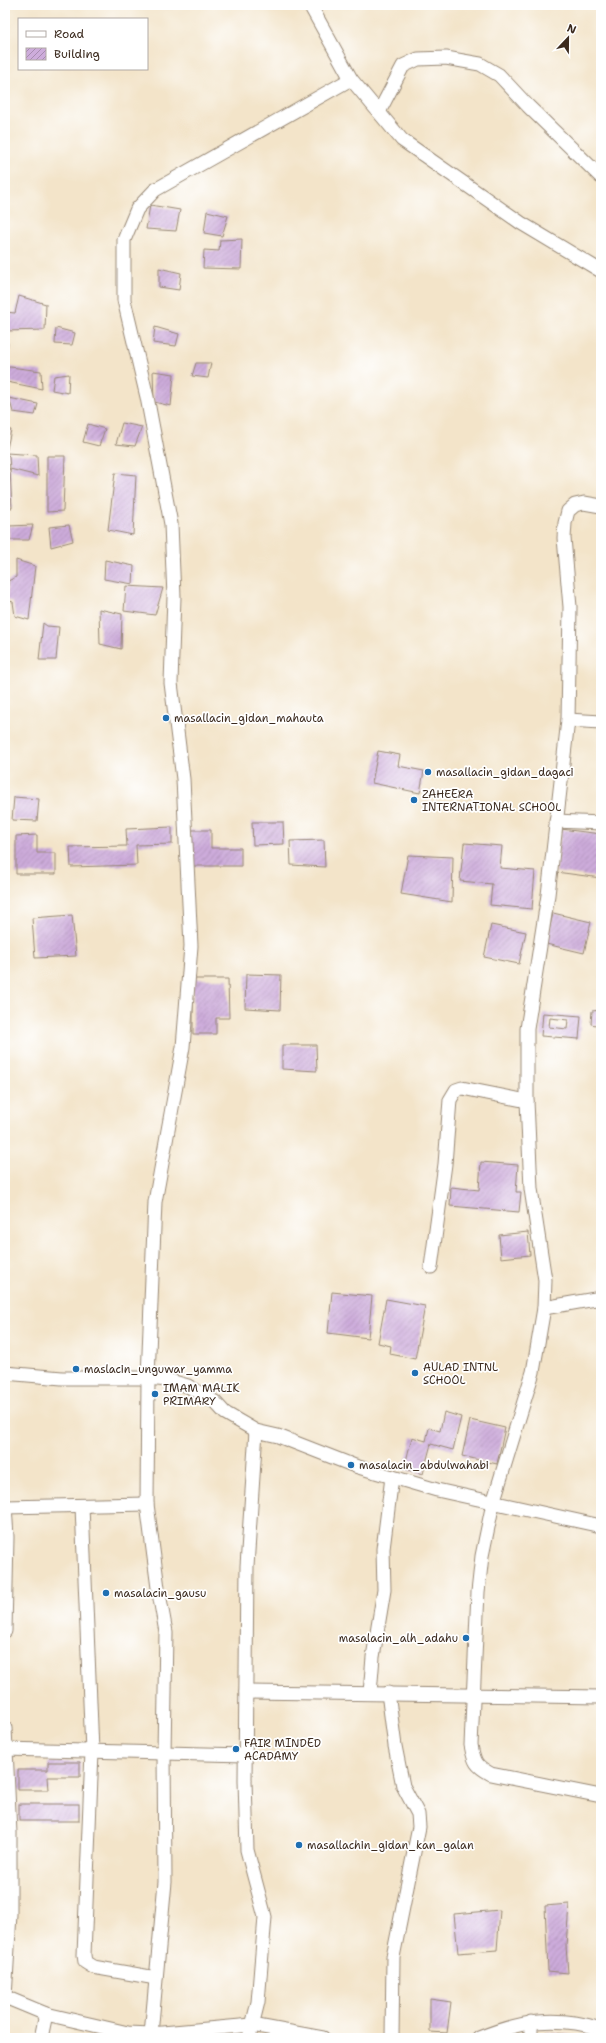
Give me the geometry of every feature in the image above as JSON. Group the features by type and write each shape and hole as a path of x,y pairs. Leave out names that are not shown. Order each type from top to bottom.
{"street":[{"path":"310,5 351,79 402,140 521,223 601,271"},
{"path":"379,112 403,66 418,59 446,58 480,64 499,75 528,106 601,177"},
{"path":"151,2034 166,1882 164,1753 166,1632 158,1588 147,1504 148,1378 155,1202 183,1047 191,946 182,779 171,683 174,597 171,524 147,397 124,300 124,240 137,209 155,190 351,79"},
{"path":"601,506 584,504 575,505 568,511 565,523 564,538 570,607 568,720 548,896 527,1029 527,1101 531,1189 545,1280 544,1308 533,1372 493,1503 482,1556 478,1592 471,1745 478,1767 491,1774 601,1796"},
{"path":"568,720 601,722"},
{"path":"556,821 601,823"},
{"path":"431,1267 443,1179 450,1100 456,1090 462,1088 527,1101"},
{"path":"544,1308 601,1298"},
{"path":"5,1373 62,1378 148,1378 188,1386 215,1402 225,1413 256,1431 278,1436 355,1466 437,1490 601,1526"},
{"path":"249,2038 258,2002 265,1917 247,1850 245,1755 247,1566 256,1431"},
{"path":"370,1693 373,1658 384,1590 383,1549 392,1476"},
{"path":"5,1631 5,1506 147,1504"},
{"path":"82,1506 92,1751 84,1955 85,1962 93,1966 156,1978"},
{"path":"246,1692 474,1694 601,1697"},
{"path":"388,1693 395,1746 404,1786 418,1814 419,1827 393,1957 392,2038"},
{"path":"5,1728 10,1914 5,1997 46,2014 128,2033 151,2034 252,2025 323,2038"},
{"path":"5,1749 245,1755"},
{"path":"41,2038 46,2014"},
{"path":"479,2038 506,2027 531,2022 555,2021 601,2029"},
{"path":"531,2022 531,2038"}],"building":[{"path":"150,205 180,210 176,231 146,229"},
{"path":"207,211 228,216 222,236 204,233"},
{"path":"242,239 241,269 203,268 204,250 219,251 220,240"},
{"path":"159,268 181,273 179,290 159,287"},
{"path":"19,296 46,304 45,330 5,331 5,312 15,313"},
{"path":"155,327 179,334 176,346 153,343"},
{"path":"56,328 75,333 72,345 55,344"},
{"path":"5,342 8,343 6,360 5,360"},
{"path":"196,363 211,363 208,378 192,376"},
{"path":"10,367 41,371 42,389 7,382 5,368"},
{"path":"153,371 174,374 171,406 154,402"},
{"path":"69,374 68,393 52,390 54,376"},
{"path":"9,398 38,404 35,415 13,412"},
{"path":"122,423 142,427 135,446 116,444"},
{"path":"88,424 105,429 99,446 83,442"},
{"path":"5,429 11,430 6,453 5,453"},
{"path":"6,453 37,455 38,476 10,469 9,456"},
{"path":"47,456 65,456 63,511 47,512"},
{"path":"5,469 10,469 12,508 5,507"},
{"path":"115,473 136,475 133,535 108,530"},
{"path":"33,525 29,540 9,540 9,526"},
{"path":"69,525 73,541 51,547 49,527"},
{"path":"5,526 9,526 6,540 5,540"},
{"path":"16,560 35,566 29,620 15,616 13,602 7,600 8,581 16,577"},
{"path":"105,560 134,566 133,584 104,579"},
{"path":"126,586 163,588 155,615 124,611"},
{"path":"99,609 122,614 121,649 100,644"},
{"path":"43,623 47,626 59,627 56,660 39,660"},
{"path":"378,751 400,755 398,766 424,771 420,793 372,783"},
{"path":"14,797 39,799 37,821 12,820"},
{"path":"252,822 283,822 284,844 253,845"},
{"path":"172,827 172,844 136,845 137,865 71,867 70,847 127,846 126,829"},
{"path":"561,829 601,834 601,878 556,872"},
{"path":"190,830 211,830 211,848 241,848 241,866 190,866"},
{"path":"37,835 37,853 56,853 56,874 16,874 16,836"},
{"path":"324,840 325,867 291,865 290,841"},
{"path":"464,843 502,846 500,868 535,871 532,909 490,905 492,884 460,881"},
{"path":"408,855 453,857 452,902 401,894"},
{"path":"553,913 591,922 584,953 546,944"},
{"path":"72,915 76,956 35,958 32,918"},
{"path":"491,925 526,932 519,964 484,957"},
{"path":"246,974 281,975 280,1010 245,1008"},
{"path":"193,979 228,979 229,1018 216,1018 216,1034 193,1034"},
{"path":"601,1010 601,1026 591,1024 592,1011"},
{"path":"543,1013 581,1016 579,1039 541,1036","holes":["550,1018 568,1020 567,1029 549,1027"]},
{"path":"282,1045 316,1045 317,1071 282,1069"},
{"path":"481,1162 518,1165 516,1192 521,1192 519,1212 450,1206 451,1187 479,1190"},
{"path":"528,1232 530,1255 501,1258 499,1235"},
{"path":"332,1292 372,1296 368,1338 328,1333"},
{"path":"386,1299 425,1306 415,1359 390,1354 391,1346 378,1343"},
{"path":"444,1412 461,1417 453,1450 431,1444 423,1474 404,1469 412,1437 426,1441 429,1428 440,1431"},
{"path":"470,1420 505,1428 497,1464 462,1456"},
{"path":"48,1762 80,1762 80,1777 48,1777 49,1790 18,1790 18,1770 48,1770"},
{"path":"19,1804 79,1804 79,1821 19,1821"},
{"path":"569,1904 566,1946 568,1973 548,1971 545,1906"},
{"path":"500,1910 497,1950 458,1953 454,1914"},
{"path":"430,1999 451,2002 447,2033 430,2032"},
{"path":"546,2032 578,2036 577,2038 547,2038"}],"place":[{"name":"masallacin_gidan_mahauta","path":"166,718"},
{"name":"masallacin_gidan_dagaci","path":"428,772"},
{"name":"ZAHEERA INTERNATIONAL SCHOOL","path":"414,800"},
{"name":"maslacin_unguwar_yamma","path":"76,1369"},
{"name":"AULAD INTNL SCHOOL","path":"415,1373"},
{"name":"IMAM MALIK PRIMARY","path":"155,1394"},
{"name":"masalacin_abdulwahabi","path":"351,1465"},
{"name":"masalacin_gausu","path":"106,1593"},
{"name":"masalacin_alh_adahu","path":"466,1638"},
{"name":"FAIR MINDED ACADAMY","path":"236,1749"},
{"name":"masallachin_gidan_kan_galan","path":"299,1845"}]}
